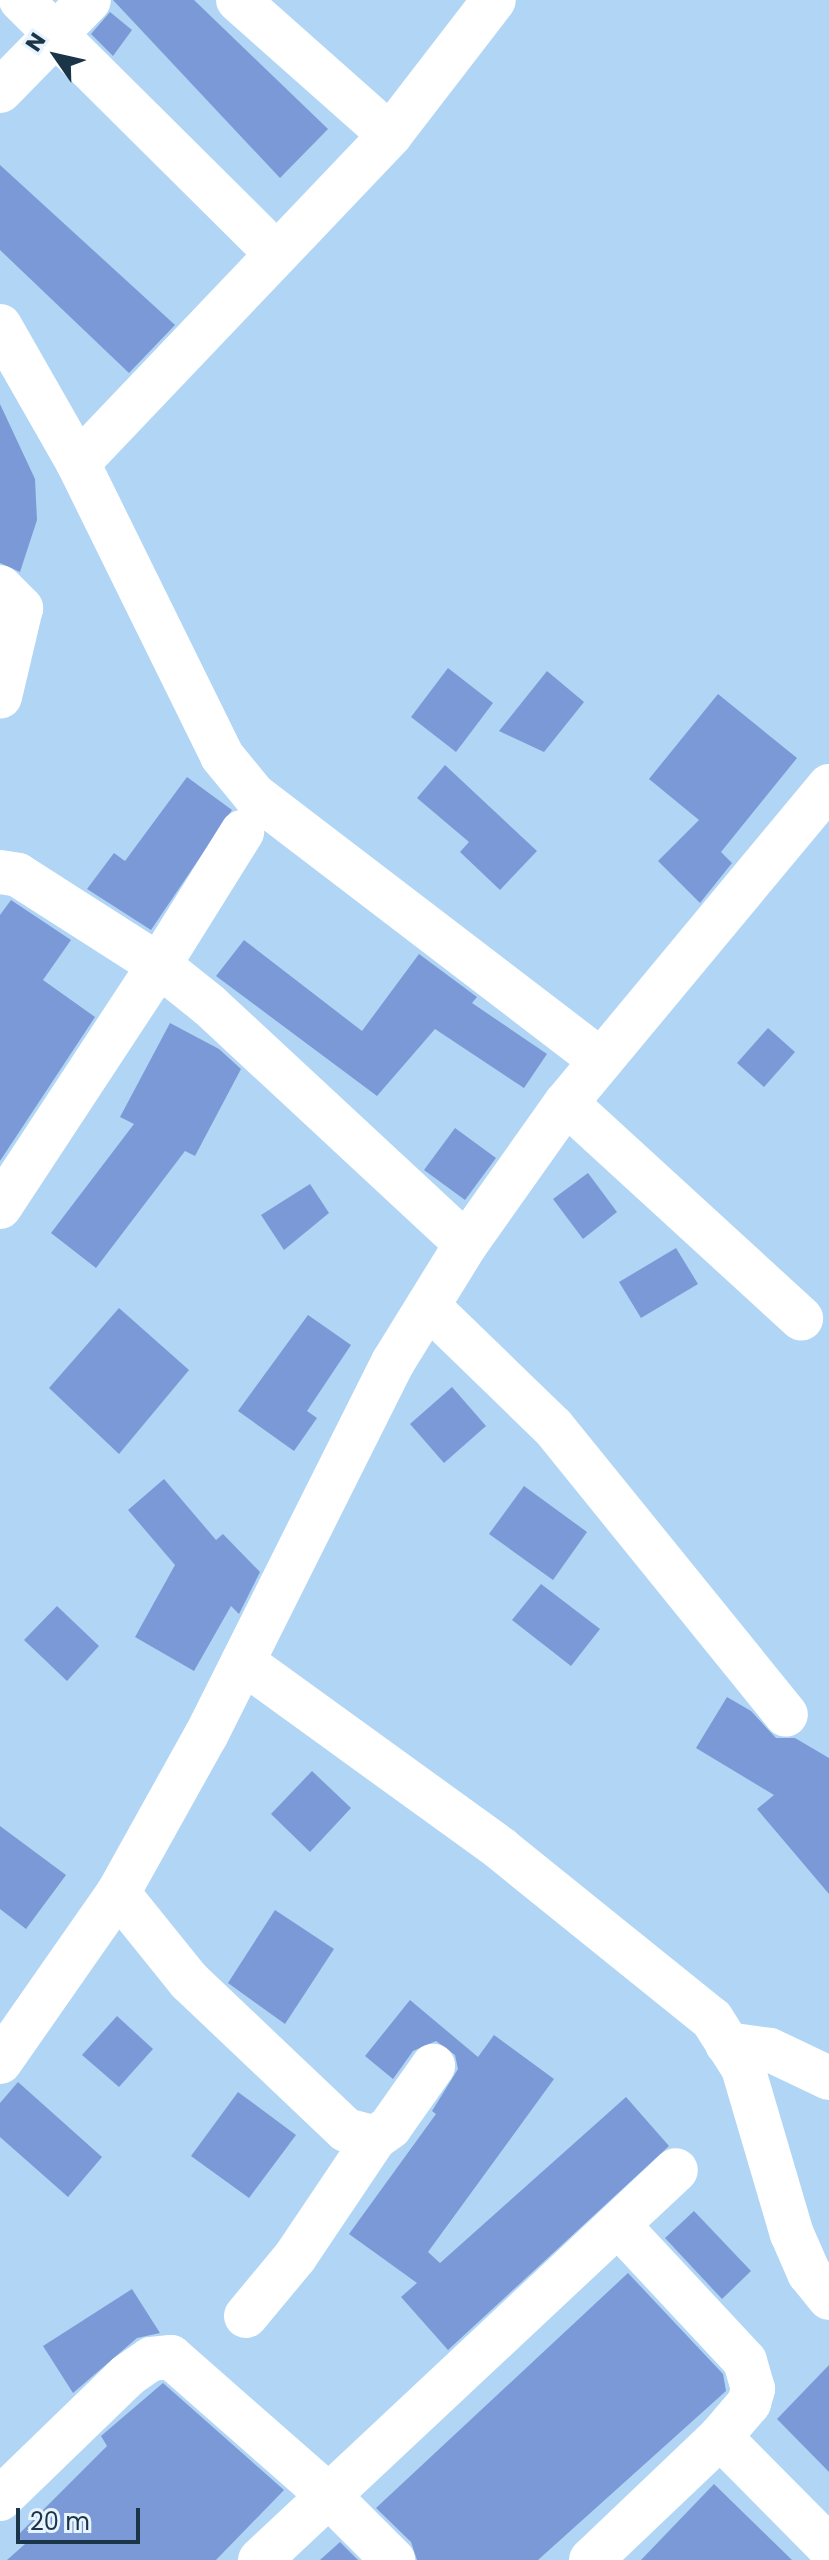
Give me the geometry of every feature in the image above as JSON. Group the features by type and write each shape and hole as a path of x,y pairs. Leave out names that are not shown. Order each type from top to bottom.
{"street":[{"path":"21,0 275,252"},
{"path":"0,91 89,0"},
{"path":"238,0 390,135"},
{"path":"78,463 275,252 390,135 494,0"},
{"path":"0,326 78,463 222,756 254,795 601,1060"},
{"path":"0,587 21,608 0,697"},
{"path":"0,2062 118,1893 243,1662 393,1362 466,1244 566,1103 829,786"},
{"path":"0,1207 242,832"},
{"path":"0,872 18,875 159,965 209,1005 466,1244"},
{"path":"566,1103 801,1318"},
{"path":"428,1306 553,1427 786,1715"},
{"path":"243,1662 501,1849 674,1983 712,2019 743,2068 792,2234 809,2273 829,2298"},
{"path":"118,1893 211,2002 346,2130 375,2138"},
{"path":"727,2044 770,2050 829,2078"},
{"path":"246,2316 295,2257 375,2138 390,2127 433,2066"},
{"path":"260,2560 676,2170"},
{"path":"591,2560 720,2437 749,2403 751,2374 618,2225"},
{"path":"0,2499 128,2375 151,2359 171,2357 329,2496 393,2560"},
{"path":"720,2437 829,2547"}],"building":[{"path":"113,0 194,0 328,129 280,178"},
{"path":"110,12 132,30 113,56 91,34"},
{"path":"0,165 175,325 129,373 0,250"},
{"path":"0,404 35,479 37,520 20,572 0,563"},
{"path":"448,668 493,703 456,752 411,717"},
{"path":"547,671 584,702 544,752 499,731"},
{"path":"718,694 797,758 721,852 732,863 700,903 658,861 699,820 649,779"},
{"path":"445,765 537,851 500,890 460,852 469,842 417,798"},
{"path":"187,777 232,810 151,930 87,889 114,853 125,861"},
{"path":"11,900 71,940 43,980 95,1017 0,1161 0,915"},
{"path":"244,940 362,1031 419,954 477,997 472,1003 547,1054 524,1088 435,1029 377,1096 216,976"},
{"path":"170,1023 219,1049 241,1069 195,1156 185,1151 96,1268 51,1233 134,1124 120,1117"},
{"path":"768,1028 795,1052 764,1087 737,1063"},
{"path":"455,1128 496,1158 465,1200 424,1170"},
{"path":"588,1173 617,1212 583,1239 553,1199"},
{"path":"310,1184 329,1213 284,1250 261,1215"},
{"path":"676,1248 698,1284 641,1318 619,1282"},
{"path":"119,1308 189,1370 119,1454 49,1388"},
{"path":"308,1315 351,1345 307,1411 317,1418 294,1451 238,1411"},
{"path":"452,1387 486,1426 444,1463 410,1424"},
{"path":"164,1479 216,1540 223,1534 260,1572 239,1614 231,1606 194,1671 135,1637 175,1565 128,1510"},
{"path":"524,1486 587,1532 553,1580 489,1534"},
{"path":"541,1584 600,1629 571,1666 512,1620"},
{"path":"57,1606 99,1646 67,1681 24,1640"},
{"path":"727,1697 751,1711 776,1738 795,1738 829,1758 829,1894 757,1809 774,1795 696,1748"},
{"path":"312,1771 351,1808 310,1852 271,1814"},
{"path":"0,1826 66,1875 26,1929 0,1909"},
{"path":"275,1910 334,1949 285,2024 228,1983"},
{"path":"410,2000 478,2057 494,2035 554,2079 428,2252 440,2263 626,2097 669,2146 448,2350 401,2297 417,2283 349,2234 436,2114 432,2111 458,2069 455,2055 436,2041 413,2051 393,2079 365,2056"},
{"path":"117,2016 153,2049 119,2087 82,2055"},
{"path":"18,2082 102,2157 68,2197 0,2137 0,2103"},
{"path":"238,2092 296,2135 249,2198 191,2156"},
{"path":"694,2211 751,2271 722,2299 665,2238"},
{"path":"628,2273 723,2374 726,2391 538,2560 417,2560 411,2542 376,2508"},
{"path":"132,2289 160,2333 137,2338 73,2393 43,2346"},
{"path":"829,2365 829,2472 777,2419"},
{"path":"163,2383 284,2490 216,2560 7,2560 25,2544 17,2536 107,2446 101,2436"},
{"path":"714,2484 792,2560 641,2560"},
{"path":"340,2542 358,2560 320,2560"}]}
